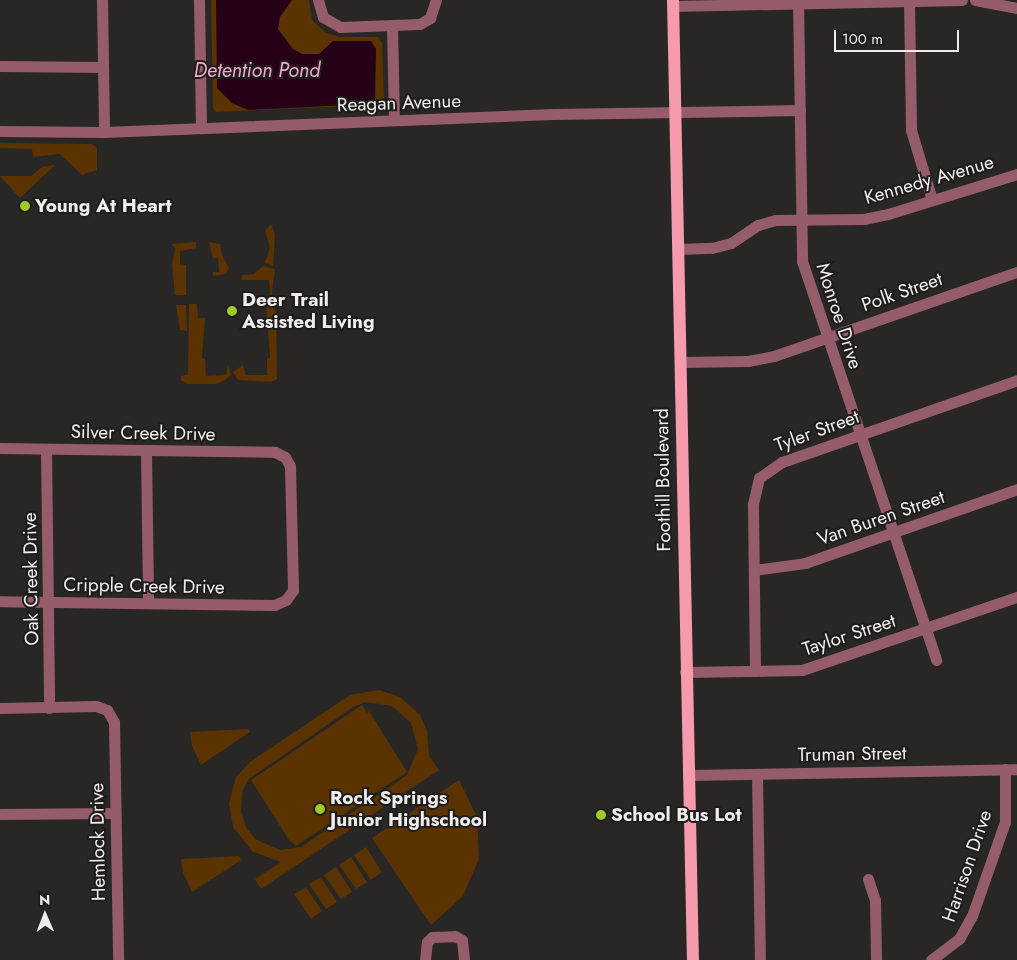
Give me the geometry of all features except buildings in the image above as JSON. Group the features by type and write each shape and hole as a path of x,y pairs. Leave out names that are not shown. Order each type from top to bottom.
{"main road":[{"name":"Foothill Boulevard","path":"673,3 685,672 693,960"}],"street":[{"path":"102,0 104,132"},
{"path":"199,0 201,127"},
{"path":"318,2 320,12 332,25 392,26 426,22 434,13 436,0"},
{"path":"673,3 962,0"},
{"path":"975,0 1017,8"},
{"path":"909,1 910,130 932,200"},
{"name":"Monroe Drive","path":"798,2 802,261 826,337 927,628 936,660"},
{"path":"392,26 394,120"},
{"path":"0,66 103,67"},
{"name":"Reagan Avenue","path":"0,131 104,132 394,120 800,110"},
{"name":"Kennedy Avenue","path":"678,249 712,248 731,243 758,225 775,220 864,219 1017,174"},
{"name":"Polk Street","path":"680,362 748,361 774,356 1017,272"},
{"name":"Tyler Street","path":"755,671 753,504 760,478 782,462 1017,380"},
{"name":"Silver Creek Drive","path":"0,448 275,452 285,457 290,466 293,590 286,600"},
{"name":"Oak Creek Drive","path":"46,449 49,603 48,708"},
{"path":"146,451 148,603"},
{"name":"Van Buren Street","path":"754,570 805,563 1017,489"},
{"name":"Taylor Street","path":"685,672 802,670 1017,597"},
{"name":"Cripple Creek Drive","path":"0,601 274,605 286,600"},
{"name":"Hemlock Drive","path":"48,708 96,706 107,710 114,722 114,812 118,960"},
{"path":"0,708 48,708"},
{"name":"Truman Street","path":"688,775 1011,769"},
{"name":"Harrison Drive","path":"931,960 959,939 972,916 1005,822 1011,769"},
{"path":"757,774 760,960"},
{"path":"0,814 114,812"},
{"path":"868,879 875,900 876,960"},
{"path":"425,960 426,942 432,937 455,936 462,940 464,960"}],"shaded area":[{"name":"Detention Pond","path":"211,0 309,0 312,20 326,33 341,37 378,37 382,43 384,98 375,105 216,112 213,108"},
{"path":"0,143 92,144 97,148 97,170 82,175 60,154 33,157 32,149 0,148"},
{"path":"55,165 20,198 0,176 31,176 42,167"},
{"path":"271,224 275,234 273,266 265,263 270,247 265,231"},
{"path":"196,242 196,248 180,251 180,264 186,265 186,295 175,295 172,264 175,249 172,244"},
{"path":"209,242 220,244 222,255 229,268 226,274 213,276 213,272 219,272 218,258 213,258"},
{"path":"263,266 275,269 271,299 269,280 242,280 242,275 254,274"},
{"path":"266,301 273,302 276,313 277,379 271,382 238,380 233,372 243,365 246,375 267,375 267,358 270,358"},
{"path":"189,304 197,304 198,318 205,318 202,358 205,359 206,376 226,375 228,365 231,375 217,384 187,384 181,380 181,376 188,375"},
{"path":"176,305 186,305 187,331 180,330"},
{"path":"379,690 400,697 420,715 427,731 429,756 439,770 261,889 255,879 281,862 253,852 233,827 229,803 236,777 250,762 350,695","holes":["366,702 392,706 411,723 418,749 407,775 301,847 280,850 255,839 246,827 241,811 242,792 249,779 353,707"]},
{"path":"362,705 367,713 369,711 407,772 296,846 289,840 251,780"},
{"path":"248,729 250,732 201,765 192,746 190,732"},
{"path":"459,780 477,817 479,859 463,896 431,925 372,838"},
{"path":"366,847 382,872 371,880 354,855"},
{"path":"239,856 241,860 192,892 183,873 181,859"},
{"path":"351,857 367,882 356,889 339,865"},
{"path":"336,867 352,892 341,899 324,875"},
{"path":"321,877 337,902 326,909 309,884"},
{"path":"306,887 322,911 311,919 294,894"}],"water":[{"name":"Detention Pond","path":"216,0 292,0 280,17 278,29 293,49 302,54 319,54 333,41 371,41 376,49 375,100 368,104 248,110 232,103 217,88"}],"place":[{"name":"Young At Heart","path":"25,206"},
{"name":"Deer Trail Assisted Living","path":"232,311"},
{"name":"Rock Springs Junior Highschool","path":"320,809"},
{"name":"School Bus Lot","path":"601,815"}]}
